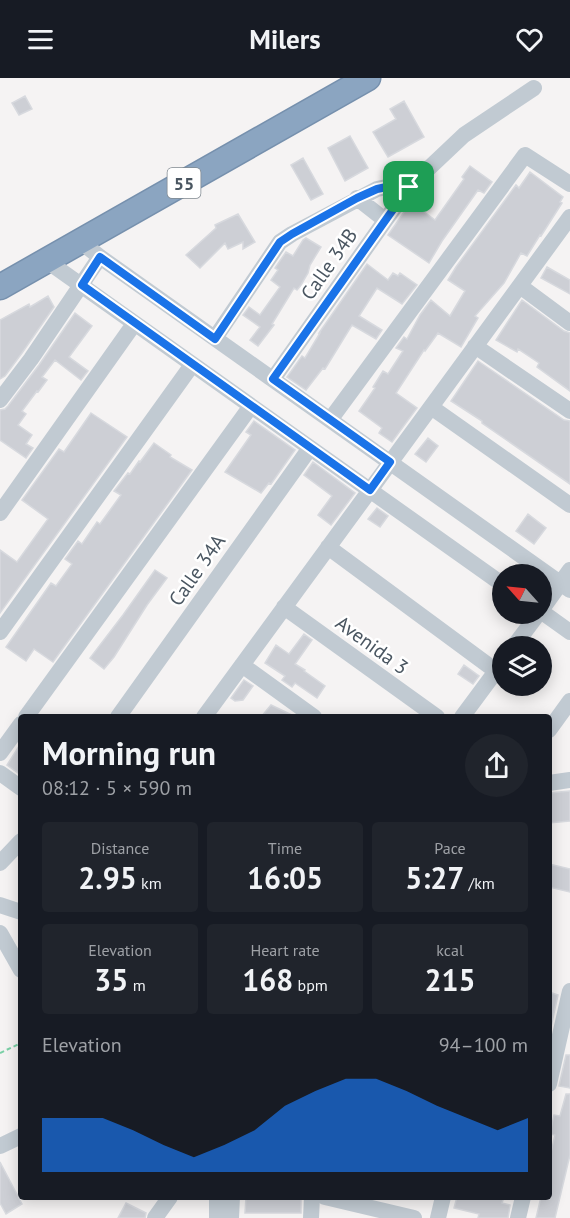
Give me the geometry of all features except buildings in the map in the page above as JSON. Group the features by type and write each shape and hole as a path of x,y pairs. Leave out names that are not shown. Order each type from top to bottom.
{"highway":[{"name":"55","path":"0,287 368,78"}],"street":[{"name":"Calle 34B","path":"273,379 409,187 464,135 534,88"},
{"path":"330,420 525,154 570,184"},
{"path":"215,339 280,242 377,189 396,185 409,187"},
{"path":"357,198 385,220"},
{"path":"206,714 570,217"},
{"path":"81,242 390,462 567,581 552,598"},
{"path":"0,400 31,359 100,257"},
{"path":"47,261 492,577"},
{"path":"519,286 570,322"},
{"path":"1,509 134,324"},
{"path":"476,346 570,411"},
{"path":"0,632 192,365"},
{"path":"28,714 251,406"},
{"path":"431,407 570,505"},
{"name":"Calle 34A","path":"120,714 310,448"},
{"path":"328,547 492,661"},
{"name":"Avenida 3","path":"284,607 433,714"},
{"path":"552,619 570,632"},
{"path":"242,665 310,714"},
{"path":"464,714 492,676"},
{"path":"552,726 570,701"},
{"path":"0,753 18,728"},
{"path":"0,773 18,786"},
{"path":"552,783 570,780"},
{"path":"0,863 18,844"},
{"path":"0,904 18,911"},
{"path":"0,933 5,956 18,967"},
{"path":"552,1074 570,991"},
{"path":"0,1146 18,1137"},
{"path":"155,1218 168,1200"},
{"path":"217,1200 217,1218"},
{"path":"231,1218 232,1200"},
{"path":"311,1218 312,1200"},
{"path":"354,1200 390,1215 414,1218"},
{"path":"438,1218 442,1200"},
{"path":"518,1218 522,1200"}],"path":[{"path":"0,1053 18,1044"}],"route":[{"path":"396,185 409,187 273,379 390,462 370,490 82,285 100,257 215,339 280,242 377,189 396,185"}]}
